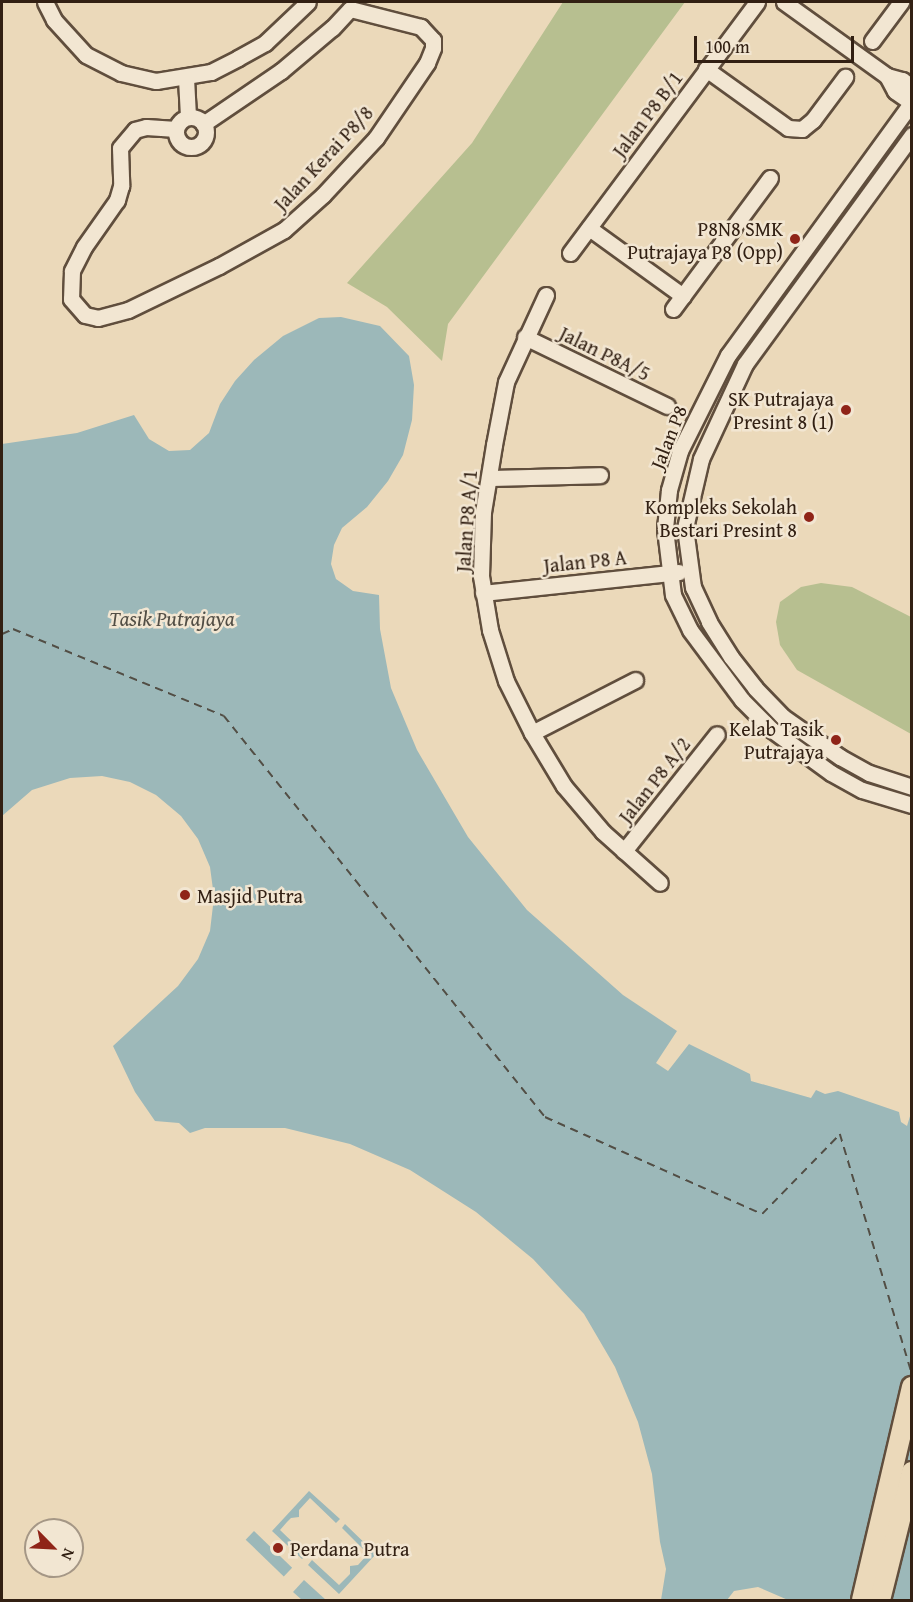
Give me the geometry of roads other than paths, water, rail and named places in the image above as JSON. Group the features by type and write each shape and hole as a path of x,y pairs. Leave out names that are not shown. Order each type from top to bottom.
{"main road":[{"path":"862,1600 912,1387"},
{"path":"880,1600 912,1472"}],"street":[{"path":"45,2 68,38 86,55 101,64 146,80 186,78 211,72 265,43 308,2"},
{"name":"Jalan P8 B/1","path":"570,253 757,2"},
{"path":"784,2 887,76 902,80 912,87"},
{"path":"872,41 901,2"},
{"name":"Jalan Kerai P8/8","path":"176,129 146,127 135,130 120,148 121,186 117,200 84,247 72,271 71,299 85,315 98,318 128,310 219,266 284,230 305,214 376,138 427,63 433,48 433,40 421,27 350,9 332,28 281,71 203,124"},
{"path":"706,69 788,128 802,129 813,120 845,77"},
{"path":"887,76 895,91 911,103"},
{"path":"186,78 188,117"},
{"name":"Jalan P8","path":"911,103 728,355 680,451 669,490 665,529 673,595 690,630 729,684 772,730 831,773 862,790 912,805"},
{"path":"188,117 194,117 203,124 205,135 199,144 193,147 182,144 178,140 176,129 182,119 188,117"},
{"name":"Jalan P8","path":"911,135 745,364 701,459 685,528 697,596 731,657 755,688 783,717 849,762 869,773 912,787"},
{"path":"674,309 770,178"},
{"path":"589,228 683,296"},
{"name":"Jalan P8 A/1","path":"546,295 525,337 507,382 483,512 481,576 490,630 506,681 532,733 564,786 603,832 660,883"},
{"name":"Jalan P8A/5","path":"525,337 667,406"},
{"path":"489,478 600,475"},
{"name":"Jalan P8 A","path":"483,593 691,571"},
{"path":"532,733 635,680"},
{"name":"Jalan P8 A/2","path":"624,852 717,734"}],"water":[{"name":"Tasik Putrajaya","path":"341,317 380,326 409,356 414,385 412,420 403,455 388,481 367,507 342,528 334,545 331,564 336,579 353,591 379,595 380,629 391,688 417,750 468,837 527,910 623,995 677,1031 656,1063 668,1071 689,1044 750,1074 751,1081 811,1098 816,1090 825,1094 838,1091 899,1112 901,1122 907,1126 911,1113 911,1600 788,1600 758,1587 734,1591 727,1600 661,1600 666,1569 660,1542 652,1474 638,1422 615,1367 584,1314 533,1259 476,1212 410,1170 350,1144 285,1128 205,1128 190,1133 179,1123 155,1121 135,1092 113,1046 178,986 198,959 210,931 214,897 210,867 198,839 181,816 156,795 130,782 102,776 70,778 32,790 2,816 2,444 77,433 134,415 149,439 169,451 190,450 209,433 220,404 235,381 254,360 283,336 319,318"},
{"path":"309,1491 340,1519 336,1523 310,1498 299,1510 299,1517 291,1518 287,1522 280,1530 306,1555 302,1559 272,1531"},
{"path":"345,1524 376,1554 339,1594 308,1565 312,1560 339,1585 350,1574 350,1566 358,1565 368,1554 342,1528"},
{"path":"254,1531 292,1568 284,1576 246,1540"},
{"path":"304,1580 326,1600 302,1600 293,1592"}],"place":[{"name":"P8N8 SMK Putrajaya P8 (Opp)","path":"795,239"},
{"name":"SK Putrajaya Presint 8 (1)","path":"846,410"},
{"name":"Kompleks Sekolah Bestari Presint 8","path":"809,517"},
{"name":"Kelab Tasik Putrajaya","path":"836,740"},
{"name":"Masjid Putra","path":"185,895"},
{"name":"Perdana Putra","path":"278,1548"}]}
